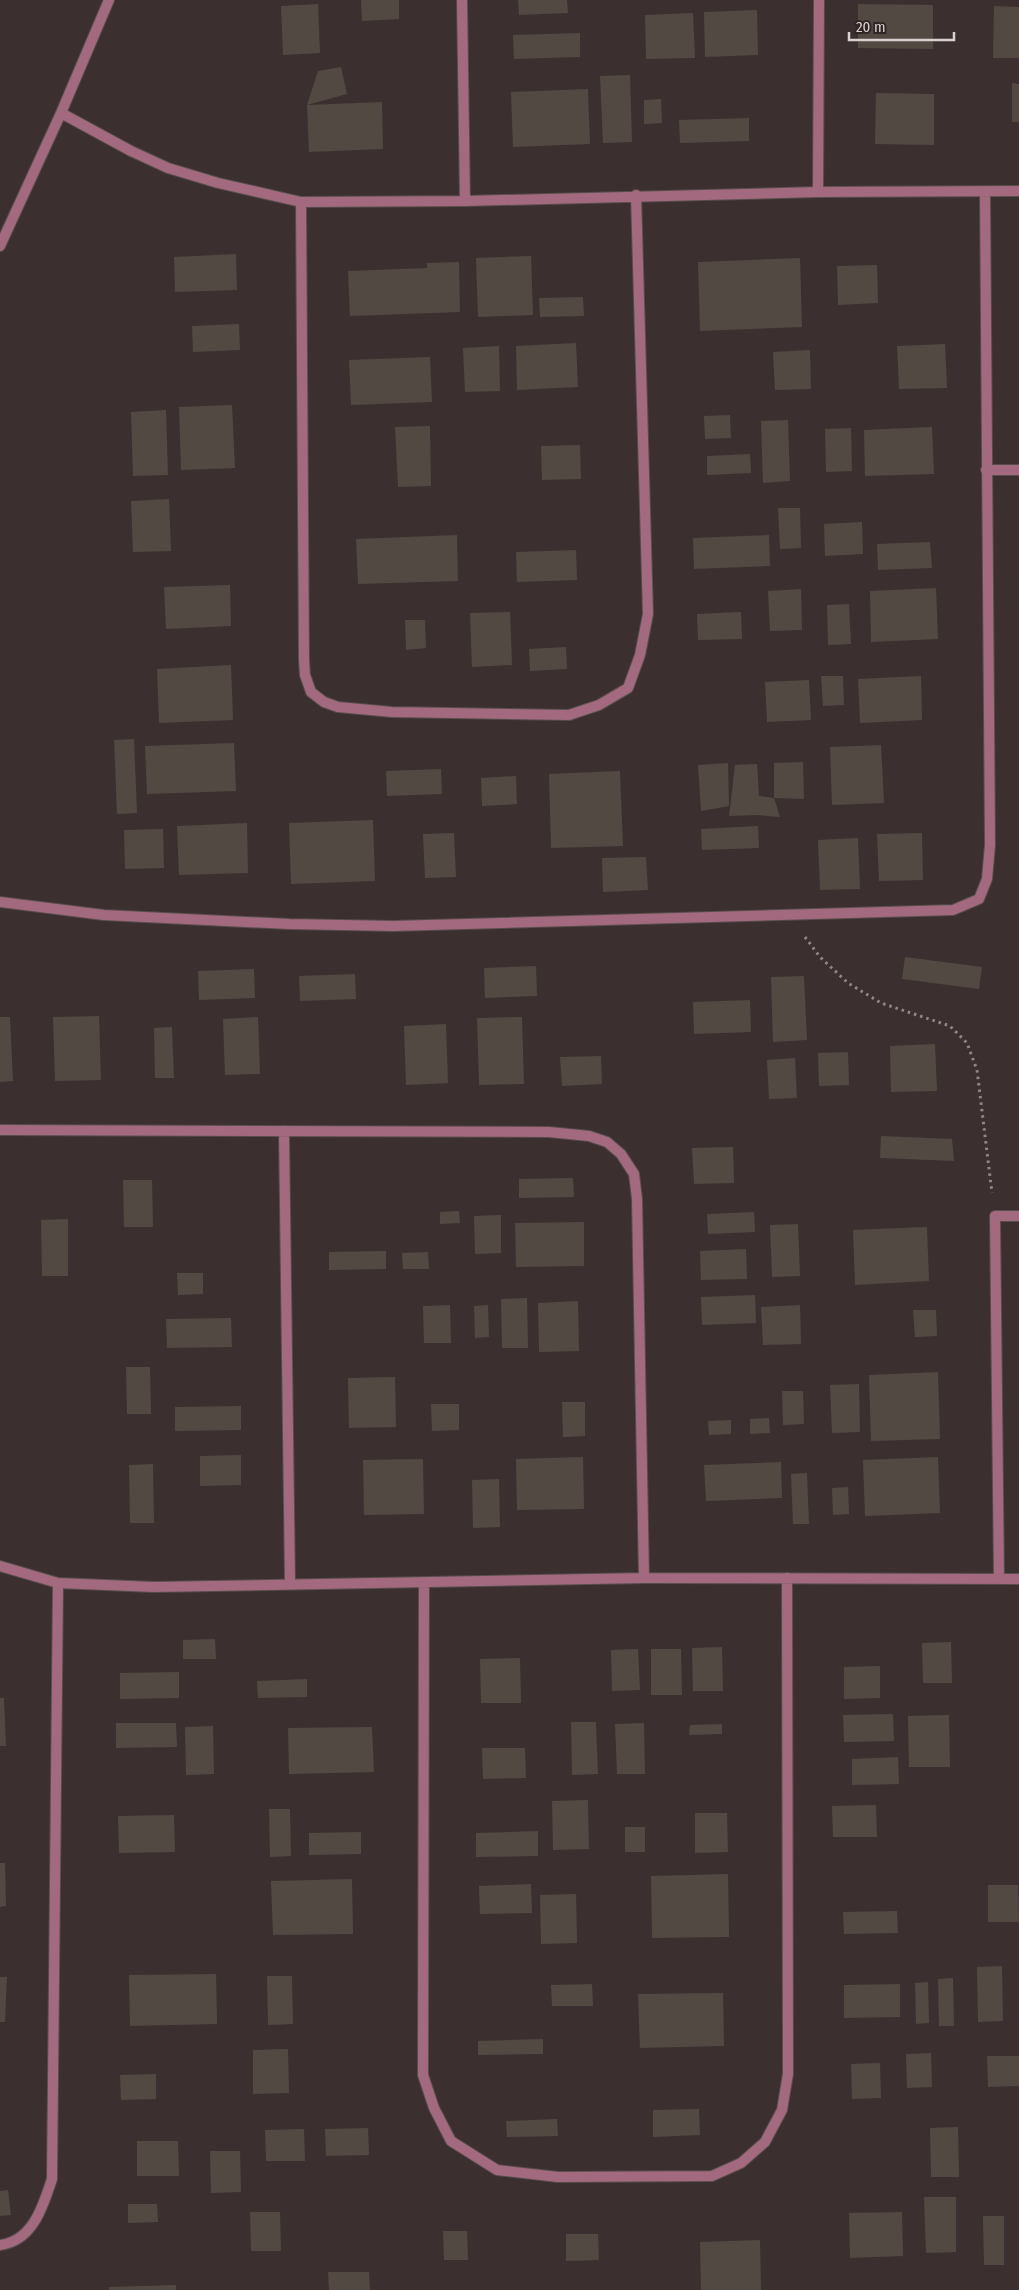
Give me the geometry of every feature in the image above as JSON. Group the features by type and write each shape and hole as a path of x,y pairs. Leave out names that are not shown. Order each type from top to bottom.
{"street":[{"path":"0,246 61,113 109,0"},
{"path":"462,0 465,201"},
{"path":"818,192 819,0"},
{"path":"61,113 131,151 168,168 218,184 301,202 465,201 636,195 818,192 1019,191"},
{"path":"0,902 104,915 289,924 393,926 953,910 979,899 987,879 990,845 985,192"},
{"path":"301,202 304,660 305,675 311,692 324,702 338,707 392,712 569,715 599,705 628,688 640,655 648,614 636,195"},
{"path":"986,470 1019,470"},
{"path":"0,1130 550,1132 607,1142 621,1154 634,1174 637,1199 644,1578"},
{"path":"284,1131 290,1583"},
{"path":"999,1578 995,1216 1019,1216"},
{"path":"0,1566 58,1584 154,1587 290,1583 424,1583 644,1578 1019,1579"},
{"path":"424,1583 423,2075 434,2108 451,2141 497,2170 558,2177 712,2176 742,2163 765,2142 782,2110 788,2074 787,1578"},
{"path":"0,2245 8,2244 27,2233 41,2212 52,2179 58,1584"}],"path":[{"path":"789,914 820,957 848,983 881,1003 950,1026 967,1043 977,1070 995,1216"}],"building":[{"path":"361,0 399,0 399,19 362,21"},
{"path":"518,0 567,0 568,13 519,15"},
{"path":"318,4 320,53 283,55 281,6"},
{"path":"858,4 933,5 933,49 858,48"},
{"path":"994,6 1019,7 1019,58 993,58"},
{"path":"757,10 758,55 705,57 704,12"},
{"path":"693,13 695,58 646,59 645,15"},
{"path":"580,33 580,57 514,59 513,35"},
{"path":"341,67 347,94 307,105 318,71"},
{"path":"630,75 632,142 603,143 600,76"},
{"path":"1012,83 1019,84 1019,122 1012,122"},
{"path":"588,89 590,144 513,147 511,92"},
{"path":"876,93 934,94 934,145 875,144"},
{"path":"661,99 662,123 644,124 644,100"},
{"path":"382,102 383,149 309,152 307,105"},
{"path":"749,118 749,141 680,143 679,120"},
{"path":"236,254 237,290 175,292 174,257"},
{"path":"531,256 533,315 478,317 476,258"},
{"path":"800,258 802,327 700,331 698,262"},
{"path":"459,262 460,312 350,316 348,271 427,268 427,263"},
{"path":"877,265 878,303 838,305 837,266"},
{"path":"583,297 584,316 540,317 539,298"},
{"path":"239,324 240,350 193,352 192,326"},
{"path":"576,343 578,387 517,390 516,346"},
{"path":"945,344 947,388 899,389 897,346"},
{"path":"499,346 500,391 465,392 463,348"},
{"path":"810,350 811,389 775,390 773,352"},
{"path":"430,357 432,402 351,405 349,360"},
{"path":"232,405 235,468 181,470 179,407"},
{"path":"166,410 168,475 133,476 131,412"},
{"path":"730,415 731,438 705,439 704,416"},
{"path":"788,420 790,481 763,483 761,421"},
{"path":"430,426 431,486 398,487 395,427"},
{"path":"932,427 934,474 865,476 864,430"},
{"path":"851,428 852,471 826,472 825,429"},
{"path":"580,445 581,479 542,480 541,446"},
{"path":"750,454 751,473 707,475 707,456"},
{"path":"169,499 171,551 133,552 131,501"},
{"path":"778,508 800,508 801,548 780,549"},
{"path":"862,522 863,554 825,556 824,524"},
{"path":"457,535 458,581 358,584 356,539"},
{"path":"769,535 770,566 694,569 693,538"},
{"path":"930,542 932,568 878,570 877,544"},
{"path":"576,550 577,580 517,582 516,552"},
{"path":"230,585 231,626 166,629 164,587"},
{"path":"936,588 938,639 871,642 870,591"},
{"path":"801,589 802,630 770,631 768,591"},
{"path":"849,604 851,644 828,645 827,605"},
{"path":"510,612 512,665 472,667 470,613"},
{"path":"741,612 742,639 698,640 697,614"},
{"path":"405,620 425,620 426,648 406,650"},
{"path":"566,647 567,669 530,671 529,649"},
{"path":"231,665 233,720 159,723 157,669"},
{"path":"821,676 843,676 844,705 823,706"},
{"path":"921,676 922,720 860,723 858,679"},
{"path":"809,680 811,720 767,722 765,682"},
{"path":"134,739 137,813 117,814 114,740"},
{"path":"234,743 236,791 147,794 145,746"},
{"path":"881,745 884,803 832,805 830,747"},
{"path":"803,762 804,799 774,798 774,763"},
{"path":"728,763 729,806 701,811 698,765"},
{"path":"757,764 759,796 774,798 780,817 757,815 729,816 735,765"},
{"path":"441,769 442,794 387,796 386,771"},
{"path":"620,771 623,846 551,848 549,774"},
{"path":"516,776 517,804 482,806 481,778"},
{"path":"373,820 375,881 291,884 289,823"},
{"path":"247,823 248,873 179,875 177,826"},
{"path":"758,826 759,848 702,850 701,829"},
{"path":"163,829 164,868 125,869 124,830"},
{"path":"454,833 456,877 425,878 423,834"},
{"path":"922,833 923,880 879,881 877,834"},
{"path":"858,838 860,889 820,890 818,840"},
{"path":"646,857 648,890 603,892 602,858"},
{"path":"905,957 982,967 979,989 902,979"},
{"path":"536,966 537,996 485,998 484,968"},
{"path":"254,969 255,998 199,1000 198,971"},
{"path":"355,974 356,999 300,1001 299,976"},
{"path":"804,976 807,1040 773,1042 771,977"},
{"path":"750,1000 751,1032 694,1034 693,1002"},
{"path":"99,1016 101,1080 55,1081 53,1017"},
{"path":"0,1017 10,1017 13,1081 0,1082"},
{"path":"258,1017 260,1074 225,1075 223,1019"},
{"path":"522,1017 524,1084 479,1085 477,1018"},
{"path":"446,1024 448,1083 406,1085 404,1026"},
{"path":"172,1027 174,1078 155,1078 154,1028"},
{"path":"935,1044 937,1091 891,1092 890,1046"},
{"path":"848,1052 849,1085 819,1086 818,1053"},
{"path":"601,1056 602,1084 562,1086 560,1057"},
{"path":"795,1058 797,1098 769,1099 767,1060"},
{"path":"881,1136 952,1139 954,1161 880,1158"},
{"path":"733,1147 734,1183 694,1184 692,1148"},
{"path":"573,1178 574,1197 519,1198 519,1179"},
{"path":"123,1180 152,1180 153,1227 124,1227"},
{"path":"459,1211 460,1223 440,1224 440,1212"},
{"path":"754,1212 755,1232 708,1234 707,1214"},
{"path":"501,1215 501,1253 475,1254 474,1216"},
{"path":"68,1219 68,1276 42,1276 41,1220"},
{"path":"584,1222 584,1266 516,1267 515,1223"},
{"path":"798,1224 800,1276 772,1277 770,1225"},
{"path":"927,1227 929,1281 855,1285 853,1230"},
{"path":"746,1249 747,1279 701,1280 700,1251"},
{"path":"386,1251 386,1269 329,1270 329,1252"},
{"path":"428,1252 429,1269 403,1269 402,1253"},
{"path":"177,1273 203,1273 203,1294 178,1295"},
{"path":"755,1295 756,1323 702,1325 701,1297"},
{"path":"527,1298 528,1348 502,1348 501,1299"},
{"path":"578,1301 579,1351 539,1352 538,1303"},
{"path":"450,1305 451,1343 424,1343 423,1306"},
{"path":"488,1305 489,1337 475,1338 474,1306"},
{"path":"800,1305 801,1344 763,1345 761,1307"},
{"path":"913,1310 936,1310 937,1336 915,1337"},
{"path":"231,1318 232,1347 167,1348 166,1319"},
{"path":"126,1367 150,1367 151,1414 127,1414"},
{"path":"938,1372 940,1439 871,1441 869,1375"},
{"path":"395,1377 396,1427 349,1428 348,1378"},
{"path":"859,1384 860,1432 832,1433 830,1385"},
{"path":"782,1391 803,1391 804,1424 783,1425"},
{"path":"562,1402 585,1402 585,1436 563,1437"},
{"path":"431,1404 459,1404 459,1430 432,1431"},
{"path":"241,1406 241,1430 175,1431 175,1407"},
{"path":"769,1418 770,1433 750,1434 750,1419"},
{"path":"731,1420 731,1434 709,1435 708,1421"},
{"path":"241,1455 241,1485 200,1486 200,1456"},
{"path":"583,1457 584,1509 517,1510 516,1459"},
{"path":"938,1457 940,1513 865,1516 863,1460"},
{"path":"423,1459 424,1514 364,1515 363,1460"},
{"path":"781,1462 782,1498 706,1501 704,1465"},
{"path":"153,1464 154,1523 130,1523 129,1465"},
{"path":"807,1473 809,1524 793,1524 791,1474"},
{"path":"499,1479 500,1527 473,1528 472,1480"},
{"path":"848,1487 849,1514 833,1515 832,1488"},
{"path":"215,1639 216,1659 183,1659 183,1640"},
{"path":"951,1642 952,1683 923,1683 922,1643"},
{"path":"722,1647 723,1691 693,1691 692,1648"},
{"path":"638,1649 640,1690 612,1691 611,1650"},
{"path":"651,1649 681,1649 682,1695 651,1695"},
{"path":"520,1658 521,1703 481,1703 480,1659"},
{"path":"880,1666 880,1698 844,1699 844,1667"},
{"path":"179,1672 179,1698 120,1699 120,1673"},
{"path":"307,1679 307,1697 258,1698 257,1681"},
{"path":"0,1698 4,1698 6,1746 0,1746"},
{"path":"893,1714 894,1741 844,1742 843,1715"},
{"path":"949,1715 950,1767 909,1767 908,1716"},
{"path":"571,1722 596,1722 598,1774 572,1775"},
{"path":"116,1723 176,1723 177,1747 116,1748"},
{"path":"644,1723 645,1774 617,1774 615,1724"},
{"path":"722,1724 722,1734 689,1735 690,1725"},
{"path":"213,1726 214,1774 186,1775 185,1727"},
{"path":"372,1727 374,1772 289,1774 288,1728"},
{"path":"482,1748 525,1748 526,1778 483,1779"},
{"path":"898,1757 899,1784 852,1785 852,1759"},
{"path":"588,1800 589,1849 553,1850 552,1801"},
{"path":"876,1805 877,1837 833,1837 832,1806"},
{"path":"269,1809 290,1809 291,1856 270,1857"},
{"path":"695,1813 727,1813 728,1852 695,1853"},
{"path":"174,1815 175,1852 119,1853 118,1816"},
{"path":"625,1827 645,1827 645,1852 625,1852"},
{"path":"538,1831 538,1856 476,1857 476,1833"},
{"path":"361,1832 361,1854 309,1855 309,1833"},
{"path":"0,1863 5,1863 6,1906 0,1907"},
{"path":"728,1874 729,1937 652,1938 651,1876"},
{"path":"352,1879 353,1934 273,1935 271,1881"},
{"path":"531,1884 532,1913 480,1914 479,1886"},
{"path":"988,1885 1018,1885 1019,1922 988,1922"},
{"path":"576,1894 577,1943 541,1944 540,1895"},
{"path":"897,1911 898,1933 844,1934 843,1912"},
{"path":"1002,1966 1003,2021 978,2022 977,1967"},
{"path":"216,1974 217,2024 130,2026 129,1975"},
{"path":"267,1976 292,1976 293,2024 268,2025"},
{"path":"0,1977 7,1977 5,2022 0,2022"},
{"path":"953,1978 954,2026 939,2026 938,1979"},
{"path":"928,1982 929,2023 916,2024 915,1983"},
{"path":"592,1984 593,2006 552,2006 551,1985"},
{"path":"900,1984 900,2017 844,2018 844,1985"},
{"path":"723,1993 724,2046 640,2048 638,1994"},
{"path":"543,2039 543,2054 478,2055 478,2041"},
{"path":"288,2049 289,2093 253,2094 253,2050"},
{"path":"931,2053 932,2087 907,2088 906,2054"},
{"path":"987,2056 1019,2056 1019,2086 988,2087"},
{"path":"880,2063 881,2098 852,2099 851,2064"},
{"path":"156,2074 156,2099 121,2100 120,2075"},
{"path":"699,2109 700,2135 653,2137 653,2110"},
{"path":"557,2119 558,2136 507,2137 506,2121"},
{"path":"958,2127 959,2177 931,2177 930,2128"},
{"path":"368,2128 369,2155 326,2156 325,2129"},
{"path":"304,2129 305,2161 266,2161 265,2130"},
{"path":"137,2141 178,2141 179,2176 137,2176"},
{"path":"210,2151 240,2151 241,2192 211,2193"},
{"path":"8,2190 11,2215 0,2216 0,2191"},
{"path":"924,2197 956,2197 956,2252 926,2253"},
{"path":"128,2204 157,2204 158,2222 128,2223"},
{"path":"250,2212 280,2212 281,2251 251,2251"},
{"path":"902,2212 903,2256 850,2258 849,2213"},
{"path":"983,2216 1004,2216 1004,2265 984,2265"},
{"path":"443,2231 467,2231 468,2260 444,2260"},
{"path":"566,2234 598,2234 599,2260 566,2261"},
{"path":"760,2240 761,2290 701,2290 700,2242"},
{"path":"328,2272 369,2272 370,2290 329,2290"},
{"path":"176,2285 176,2290 109,2290 109,2287"}]}
